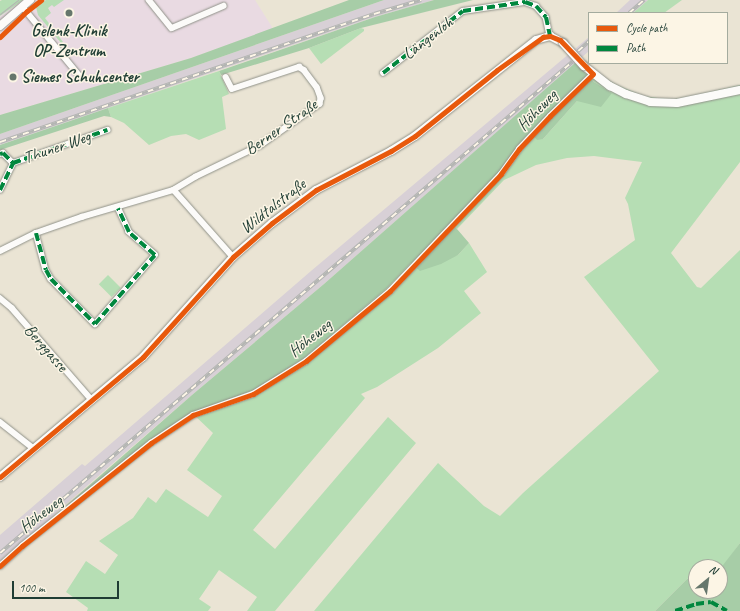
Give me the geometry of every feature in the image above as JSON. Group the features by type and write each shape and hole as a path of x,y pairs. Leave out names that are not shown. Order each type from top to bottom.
{"street":[{"path":"0,26 30,0"},
{"path":"150,0 172,28 223,6"},
{"name":"Längenloh","path":"383,73 463,11 525,2 536,6 546,17 550,36"},
{"path":"22,6 80,76"},
{"path":"550,36 563,43 592,74 626,94 644,100 664,104 691,101 740,90"},
{"name":"Wildtalstraße","path":"0,477 143,356 233,257 272,223 316,190 391,152 415,136 531,45 543,37 550,36"},
{"name":"Berner Straße","path":"0,251 36,233 82,217 118,208 174,190 196,177 260,146 320,104 321,98 317,87 304,70 299,67 232,89 226,77"},
{"name":"Höheweg","path":"0,566 22,546 151,444 193,415 253,394 306,361 390,291 501,174 520,149 550,116 592,74"},
{"name":"Thuner Weg","path":"0,190 13,163 108,130"},
{"path":"0,154 3,153 13,163"},
{"path":"174,190 233,257"},
{"path":"36,233 46,270 51,279 95,324 155,255 129,232 118,208"},
{"name":"Berggasse","path":"0,298 91,399"},
{"path":"0,422 33,448"}],"shaded area":[{"path":"23,0 255,0 272,29 191,58 0,115 0,16"},
{"path":"384,0 434,0 375,17 0,145 0,134"},
{"path":"630,0 648,0 634,12 617,12"},
{"path":"588,38 588,52 324,284 59,510 46,525 16,547 0,562 0,535 82,464 85,466 311,271"}],"green space":[{"path":"23,0 0,16 0,1"},
{"path":"46,0 64,0 54,7 52,5 48,8 51,13 45,18 63,42 61,43 38,15 36,7"},
{"path":"349,0 384,0 0,134 0,115 191,58"},
{"path":"434,0 473,0 361,28 309,48 221,75 219,71 375,17"},
{"path":"648,0 682,0 665,12 634,12"},
{"path":"361,28 364,29 364,31 321,64 309,48"},
{"path":"575,63 594,82 612,93 601,107 577,101 543,139 537,140 531,133 499,172 451,222 469,243 458,255 441,264 420,271 411,263 387,288 303,359 254,391 192,413 149,442 60,511 192,395 324,284"},
{"path":"587,63 597,73 617,85 644,96 658,98 674,99 740,85 740,162 671,253 697,287 701,288 740,250 740,543 728,560 688,559 688,579 655,611 314,611 438,463 484,506 500,516 523,493 659,371 584,277 635,240 628,204 625,198 642,162 594,156 567,158 536,165 504,180 457,229 451,222 499,172 531,133 543,139 577,101 612,93 594,82 580,69"},
{"path":"219,71 229,94 222,97 226,129 199,140 186,134 171,136 149,145 124,123 111,117 108,108"},
{"path":"108,108 111,117 104,116 0,150 0,145"},
{"path":"469,243 487,272 464,291 481,313 438,348 377,387 361,394 365,398 253,530 275,549 388,417 416,443 275,611 247,611 257,597 219,570 199,599 211,607 208,611 87,611 88,608 66,592 86,561 105,574 118,555 99,541 133,518 148,497 156,503 166,489 208,517 222,496 187,470 213,433 192,413 254,391 303,359 387,288 411,263 458,255"},
{"path":"108,275 121,288 112,297 99,284"},
{"path":"740,543 740,611 655,611 688,579 688,599 728,599 728,559"}],"tram line":[{"path":"0,14 18,0"}],"railway":[{"path":"0,142 374,14 421,0"},
{"path":"630,12 644,0"},
{"path":"578,51 588,42"},
{"path":"0,553 572,62"}],"marked path":[{"path":"383,73 463,11 525,2 536,6 546,17 550,36"},
{"path":"0,190 13,163 107,130"},
{"path":"0,154 3,153 13,163"},
{"path":"36,233 46,270 51,279 95,324 155,255 129,232 118,208"},
{"path":"675,611 696,604 711,602 727,611"}],"cycle path":[{"path":"0,37 27,11 41,0"},
{"path":"0,477 143,357 233,257 272,223 316,190 391,151 415,136 497,70 543,37 550,36 560,40 593,74 519,149 501,174 390,291 306,361 253,394 193,415 151,443 22,546 0,566"}],"place":[{"name":"Gelenk-Klinik OP-Zentrum","path":"69,13"},
{"name":"Siemes Schuhcenter","path":"13,77"}]}
